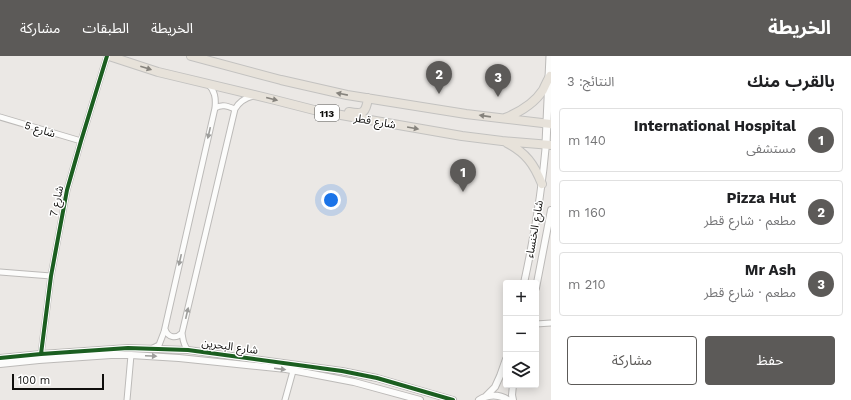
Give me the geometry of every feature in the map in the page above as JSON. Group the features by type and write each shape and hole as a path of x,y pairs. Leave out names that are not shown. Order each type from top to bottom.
{"main road":[{"name":"شارع قطر","path":"108,56 158,72 318,111 455,135 502,141 549,144"},
{"name":"شارع قطر","path":"191,56 294,83 347,95 401,104 549,124"},
{"name":"شارع الخنساء","path":"549,144 550,56"},
{"path":"503,118 518,112 531,103 542,91 550,76"},
{"path":"318,111 327,107 358,113 362,112 367,107 368,98"},
{"path":"502,141 516,148 528,158 536,170 542,184"}],"street":[{"name":"شارع 7","path":"41,354 51,276 67,190 108,56"},
{"path":"153,348 159,345 163,337 215,108 215,95 207,83"},
{"path":"188,350 185,346 182,333 235,109 241,101 256,95"},
{"path":"215,108 223,105 235,109"},
{"name":"شارع 5","path":"0,117 81,141"},
{"name":"شارع الخنساء","path":"525,280 530,258 549,144"},
{"name":"شارع الخنساء","path":"538,280 551,210"},
{"path":"0,272 51,276"},
{"path":"539,324 551,323"},
{"path":"165,328 167,334 174,337 182,333"},
{"name":"شارع البحرين","path":"0,358 128,348 188,350 356,374 377,378 453,400"},
{"name":"شارع البحرين","path":"0,364 111,355 179,358 293,371 354,382 420,400"},
{"path":"127,400 131,355"},
{"path":"482,398 495,387 503,367"},
{"path":"285,400 293,371"},
{"path":"512,400 513,388"},
{"path":"482,398 491,395 508,400"}],"cycle path":[{"path":"41,354 51,276 67,190 107,56"},
{"path":"0,358 128,348 188,350 342,371 377,378 453,400"}],"place":[{"name":"Pizza Hut","path":"439,94"},
{"name":"Mr Ash","path":"498,97"},
{"name":"International Hospital","path":"463,192"}]}
